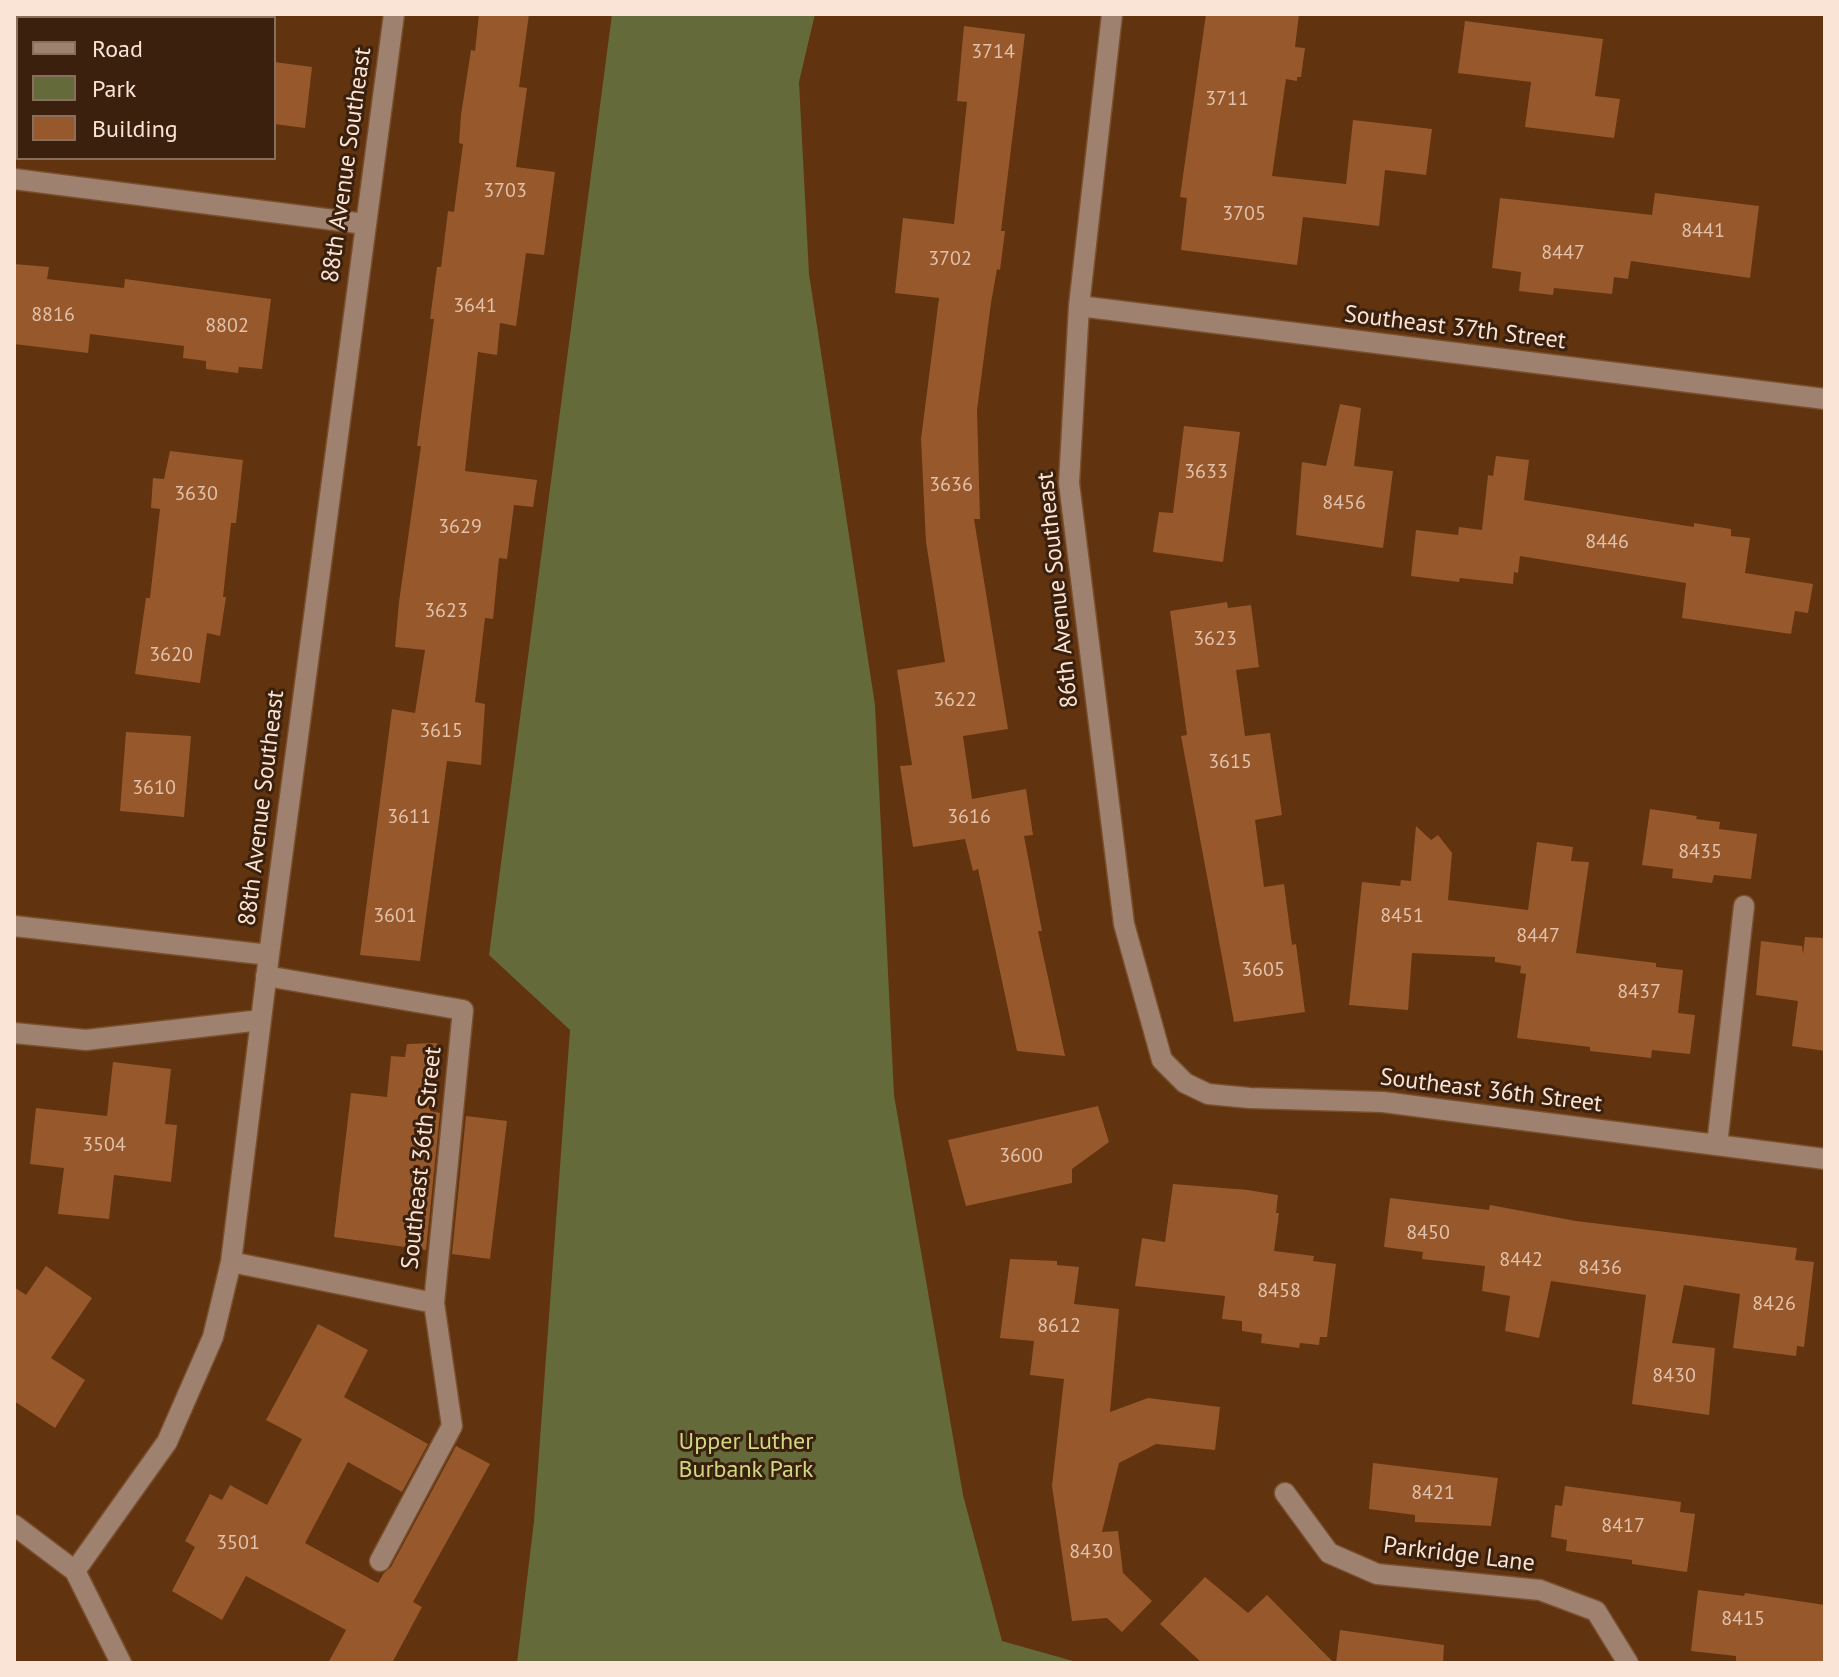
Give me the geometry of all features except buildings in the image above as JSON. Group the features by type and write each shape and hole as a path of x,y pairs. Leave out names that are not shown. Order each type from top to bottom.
{"street":[{"name":"88th Avenue Southeast","path":"75,1571 167,1442 213,1337 231,1262 394,14"},
{"name":"86th Avenue Southeast","path":"1112,14 1079,306 1069,483 1124,924 1162,1060"},
{"path":"14,179 365,224"},
{"name":"Southeast 37th Street","path":"1079,306 1825,399"},
{"path":"1717,1145 1744,906"},
{"path":"14,926 269,955"},
{"name":"Southeast 36th Street","path":"231,1262 434,1303 463,1010 266,976"},
{"path":"14,1033 86,1040 261,1020"},
{"name":"Southeast 36th Street","path":"1162,1060 1185,1083 1208,1094 1383,1102 1825,1159"},
{"path":"380,1561 452,1426 434,1303"},
{"name":"Parkridge Lane","path":"1285,1493 1329,1553 1377,1574 1540,1590 1554,1595 1596,1611 1628,1663"},
{"path":"14,1525 75,1571 121,1663"}],"green space":[{"name":"Upper Luther Burbank Park","path":"612,14 815,14 799,82 809,274 875,705 894,1095 963,1495 1002,1641 1080,1663 517,1663 534,1521 570,1030 489,955"}]}
